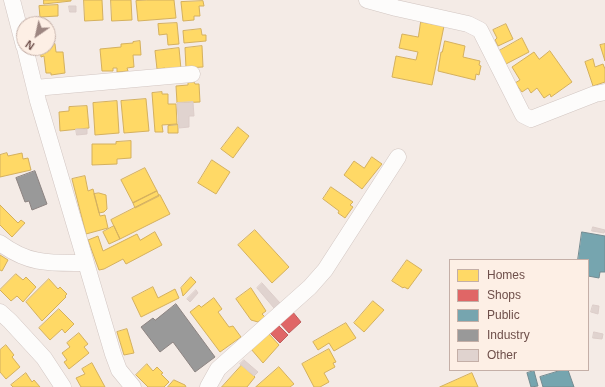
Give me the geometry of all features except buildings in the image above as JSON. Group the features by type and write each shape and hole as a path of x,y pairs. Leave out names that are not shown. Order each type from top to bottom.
{"street":[{"path":"12,0 16,16"},
{"path":"367,0 468,24 480,30 523,115 531,119 595,94 605,92"},
{"path":"26,56 113,354 119,370 133,387"},
{"path":"35,88 192,74"},
{"path":"208,387 218,369 310,287 320,276 398,157"},
{"path":"0,243 16,254 32,260 50,263 86,263"},
{"path":"0,312 44,358 63,387"}]}
